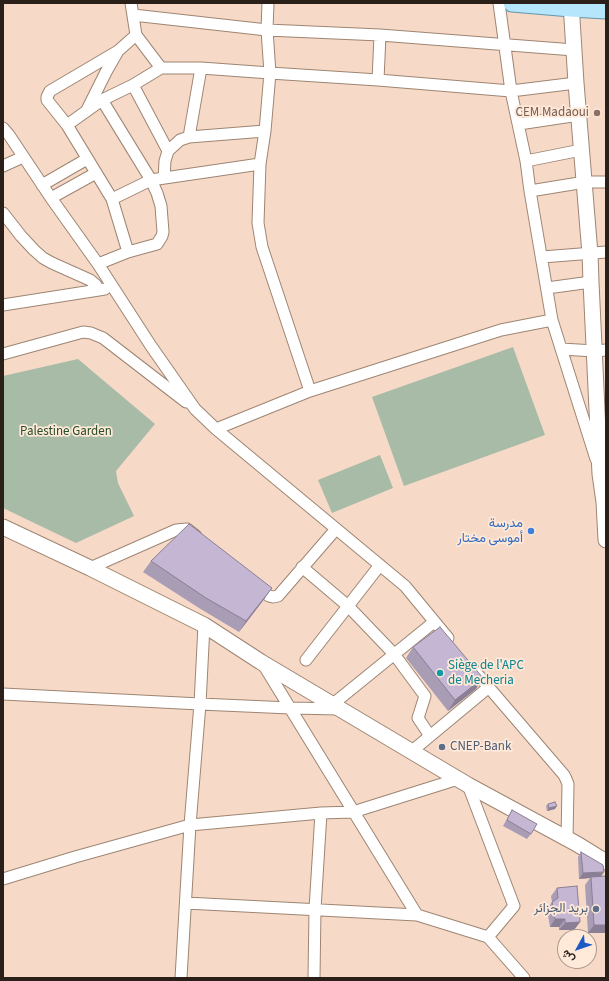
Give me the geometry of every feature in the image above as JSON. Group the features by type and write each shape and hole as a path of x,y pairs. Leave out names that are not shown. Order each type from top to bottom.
{"main road":[{"path":"512,3 571,6 606,10"},
{"path":"571,6 581,150 585,182 591,282 600,351 600,474 605,502 606,540"},
{"path":"3,527 90,568 204,625 261,662 463,782 606,862"},
{"path":"572,842 606,850"}],"street":[{"path":"131,3 136,35 161,68"},
{"path":"268,3 267,30 270,73 265,131 260,164 258,223 262,247 310,391"},
{"path":"499,3 511,91 526,160 552,320 600,474"},
{"path":"133,15 267,30 380,36 574,50"},
{"path":"128,252 112,199 66,125 47,100 50,91 118,51 136,35"},
{"path":"378,80 380,36"},
{"path":"87,110 118,51"},
{"path":"66,125 102,100 133,85 161,68 201,68 511,91 576,83"},
{"path":"188,137 201,68"},
{"path":"133,85 168,151"},
{"path":"98,264 128,252 157,244 163,232 161,206 151,180 102,100"},
{"path":"519,124 579,115"},
{"path":"3,128 98,264 151,346 195,409"},
{"path":"164,178 165,160 168,151 180,140 188,137 265,131"},
{"path":"526,160 581,150"},
{"path":"3,166 23,157"},
{"path":"42,185 87,159"},
{"path":"112,199 151,180 260,164"},
{"path":"51,198 96,173"},
{"path":"530,190 585,182 606,182"},
{"path":"3,213 21,236 43,258 90,280 96,285 98,290"},
{"path":"542,257 606,252"},
{"path":"547,288 591,282"},
{"path":"3,305 113,288"},
{"path":"216,429 310,391 501,330 552,320"},
{"path":"3,354 83,332 91,332 103,338 195,409 216,429 405,586 454,646"},
{"path":"561,349 600,351"},
{"path":"90,568 176,530 187,529 205,544"},
{"path":"247,579 268,596 278,596 336,529"},
{"path":"306,660 380,565"},
{"path":"302,567 348,606 394,654 425,696 418,718 430,736"},
{"path":"3,694 290,708 336,707 394,654 434,622"},
{"path":"181,978 204,625"},
{"path":"261,662 417,915"},
{"path":"469,664 564,775 568,784 572,842"},
{"path":"412,751 489,687"},
{"path":"3,880 75,857 190,825 321,813 353,812 463,782 514,906 488,937"},
{"path":"314,978 315,909 321,813"},
{"path":"186,903 417,915 488,937 524,978"}],"green space":[{"path":"513,347 545,435 404,486 372,397"},
{"name":"Palestine Garden","path":"78,359 155,424 116,471 118,483 134,516 76,543 3,508 3,376"},
{"path":"380,455 393,488 332,513 318,480"}],"building":[{"path":"189,524 272,588 246,621 206,598 151,561"},
{"name":"Siège de l'APC de Mecheria","path":"440,627 483,678 455,700 413,647"},
{"path":"555,802 557,806 549,808 548,804"},
{"path":"512,810 537,824 531,834 507,820"},
{"path":"581,852 603,865 604,872 583,873"},
{"path":"606,876 606,925 594,925 591,877"},
{"path":"577,886 580,922 565,923 565,919 555,919 552,902 558,898 557,888"}],"place":[{"name":"CEM Madaoui","path":"597,113"},
{"name":"مدرسة أموسى مختار","path":"531,531"},
{"name":"Siège de l'APC de Mecheria","path":"440,673"},
{"name":"CNEP-Bank","path":"442,747"},
{"name":"بريد الجزائر","path":"596,909"}]}
